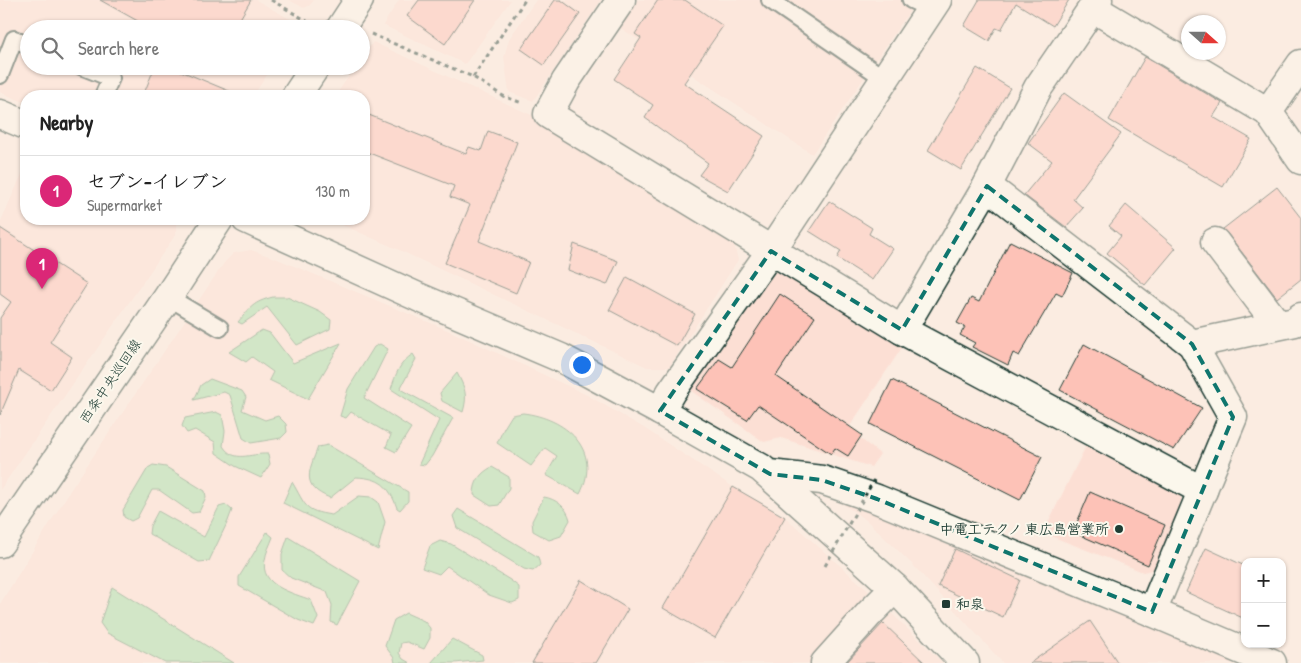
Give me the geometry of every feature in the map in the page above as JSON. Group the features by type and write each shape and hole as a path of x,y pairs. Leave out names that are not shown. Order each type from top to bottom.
{"street":[{"path":"346,20 359,0"},
{"path":"621,0 566,81 548,114 902,330 1203,491"},
{"path":"660,411 771,251 885,79 926,3"},
{"path":"902,330 987,186 1038,88 1096,4 1268,112 1301,160"},
{"path":"1268,112 1301,64"},
{"path":"300,90 310,75"},
{"path":"0,114 20,122"},
{"path":"987,186 1192,344 1233,417 1152,612"},
{"name":"西条中央巡回線","path":"4,531 168,297 215,225"},
{"path":"260,225 560,358 660,411 761,468 770,474 895,588 965,663"},
{"path":"1192,344 1289,321 1215,242"},
{"path":"770,474 822,480 877,499 1272,663"},
{"path":"825,663 895,588"}],"lane":[{"path":"770,0 885,79"},
{"path":"0,75 14,39 20,41"},
{"path":"104,75 111,78 106,90"},
{"path":"168,297 220,328"}],"path":[{"path":"272,0 305,20"},
{"path":"473,77 525,0"},
{"path":"370,33 473,77 503,96 548,114"},
{"path":"825,566 874,480"}],"highlighted area":[{"path":"987,186 1192,344 1233,417 1152,612 877,499 822,480 770,474 660,411 771,251 902,330"}],"shaded area":[{"path":"0,0 256,0 292,20 20,20 20,75 267,75 257,90 20,90 20,100 0,92"},
{"path":"289,0 314,0 304,8"},
{"path":"399,0 511,0 465,64 383,25"},
{"path":"536,0 601,0 533,101 509,92 504,57 509,39"},
{"path":"638,0 917,0 812,154 619,27"},
{"path":"373,42 553,125 733,241 738,260 669,367 647,367 343,225 370,225 370,90 339,90 350,75 370,75 370,46"},
{"path":"20,178 20,225 176,225 176,234 0,490 0,223"},
{"path":"251,250 275,258 452,332 587,395 644,428 733,487 785,517 864,587 943,663 0,663 0,604 71,489 224,263 234,253"},
{"path":"785,271 905,343 848,429 880,454 871,467 781,438 764,442 687,388 767,273"},
{"path":"1089,440 1178,490 1184,505 1156,569 1143,572 1043,533"},
{"path":"841,497 1257,663 1003,663 912,564 866,520 840,502"}],"green space":[{"path":"273,297 287,297 320,312 331,320 330,329 297,345 267,307 242,324 238,322 253,306"},
{"path":"262,330 270,333 293,363 341,343 308,399 269,380 273,372 252,357 246,362 229,352"},
{"path":"380,344 388,349 364,398 411,428 396,452 386,447 391,435 351,412 346,418 340,416 348,389 374,347"},
{"path":"413,354 416,359 400,389 453,418 425,465 419,464 439,420 391,389 401,365"},
{"path":"457,373 465,392 463,412 442,401 440,393"},
{"path":"210,379 242,391 246,397 242,410 265,420 278,416 286,424 287,432 281,438 251,443 243,438 230,395 224,392 194,400 201,385"},
{"path":"216,412 222,415 225,431 223,446 232,455 268,454 270,464 261,478 235,466 216,453 215,442 195,430 187,433 182,426 185,418"},
{"path":"523,413 553,421 576,438 583,450 587,463 586,478 580,494 546,475 557,456 545,448 531,466 497,443 512,415"},
{"path":"328,445 408,492 408,501 400,510 397,508 387,488 382,484 371,479 356,477 330,498 321,493 314,488 309,477 318,447"},
{"path":"153,465 166,467 205,491 206,497 199,512 192,513 159,490 152,490 137,518 131,521 124,517 123,510 148,468"},
{"path":"492,467 509,477 509,488 499,505 491,506 474,495 478,478"},
{"path":"292,482 306,506 323,513 332,515 359,496 371,497 378,502 385,522 378,550 283,503"},
{"path":"544,497 560,504 569,515 570,520 561,536 549,540 533,531 532,521"},
{"path":"226,505 232,510 209,561 199,562 149,534 150,526 158,511 204,537 219,507"},
{"path":"458,509 538,557 540,565 533,571 524,569 457,528 453,516"},
{"path":"267,532 273,537 265,560 267,576 279,587 311,600 318,618 314,626 298,620 239,586 239,577"},
{"path":"288,537 360,581 337,625 331,622 332,605 327,592 291,578 282,570 282,554"},
{"path":"440,541 451,544 510,580 519,587 519,600 512,603 489,595 447,566 439,574 422,568 430,546"},
{"path":"112,587 234,663 165,663 107,633 100,623"},
{"path":"406,613 424,621 430,628 430,638 424,649 407,642 401,643 399,653 403,659 410,663 395,663 394,658 385,646 394,620"},
{"path":"452,639 482,655 483,660 431,663"}],"building":[{"path":"100,0 251,0 239,20 136,20"},
{"path":"419,0 475,0 445,44 407,16"},
{"path":"555,0 561,0 580,14 544,65 521,49"},
{"path":"658,0 685,0 723,26 684,83 764,136 728,191 699,175 708,163 645,118 653,105 614,79 641,38 635,34"},
{"path":"979,0 1069,0 1053,26 1016,3 1001,30 996,28 989,41 964,26"},
{"path":"1145,57 1222,103 1213,117 1251,139 1223,187 1109,120"},
{"path":"977,68 1010,88 961,170 928,150"},
{"path":"151,75 191,75 227,90 145,90"},
{"path":"1064,93 1121,134 1073,199 1083,208 1066,227 1024,195 1052,161 1028,143"},
{"path":"370,115 466,154 469,147 481,151 488,131 517,142 479,241 529,262 516,293 445,263 470,205 450,197 454,186 370,153"},
{"path":"1277,187 1301,218 1301,279 1277,298 1223,229"},
{"path":"829,201 872,228 869,234 893,249 872,280 837,258 841,251 809,231"},
{"path":"1126,205 1176,248 1145,285 1107,253 1121,236 1109,226"},
{"path":"0,228 87,284 50,342 72,357 51,390 19,370 0,415 0,318 11,302 0,294"},
{"path":"1010,241 1073,273 1062,296 1056,293 1019,356 1013,353 1008,365 972,347 975,343 960,335 965,327 957,323 971,298 979,302"},
{"path":"574,244 618,261 607,285 568,270"},
{"path":"627,277 695,314 677,346 609,310"},
{"path":"780,294 815,317 776,376 862,435 848,456 835,448 831,454 758,405 747,420 697,389 719,359 732,367"},
{"path":"1084,344 1202,408 1174,450 1060,390"},
{"path":"892,380 1042,457 1020,500 870,424"},
{"path":"733,487 785,517 715,638 663,608"},
{"name":"中電工テクノ 東広島営業所","path":"1090,492 1165,525 1148,565 1073,532"},
{"path":"1206,548 1241,564 1241,617 1186,592"},
{"path":"955,549 1020,580 1003,617 938,586"},
{"path":"581,580 628,609 596,663 532,663"},
{"path":"1090,621 1118,663 1030,663"},
{"path":"883,623 925,663 846,663"}],"place":[{"name":"セブン-イレブン","path":"42,289"},
{"name":"中電工テクノ 東広島営業所","path":"1119,529"},
{"name":"和泉","path":"946,604"}]}
